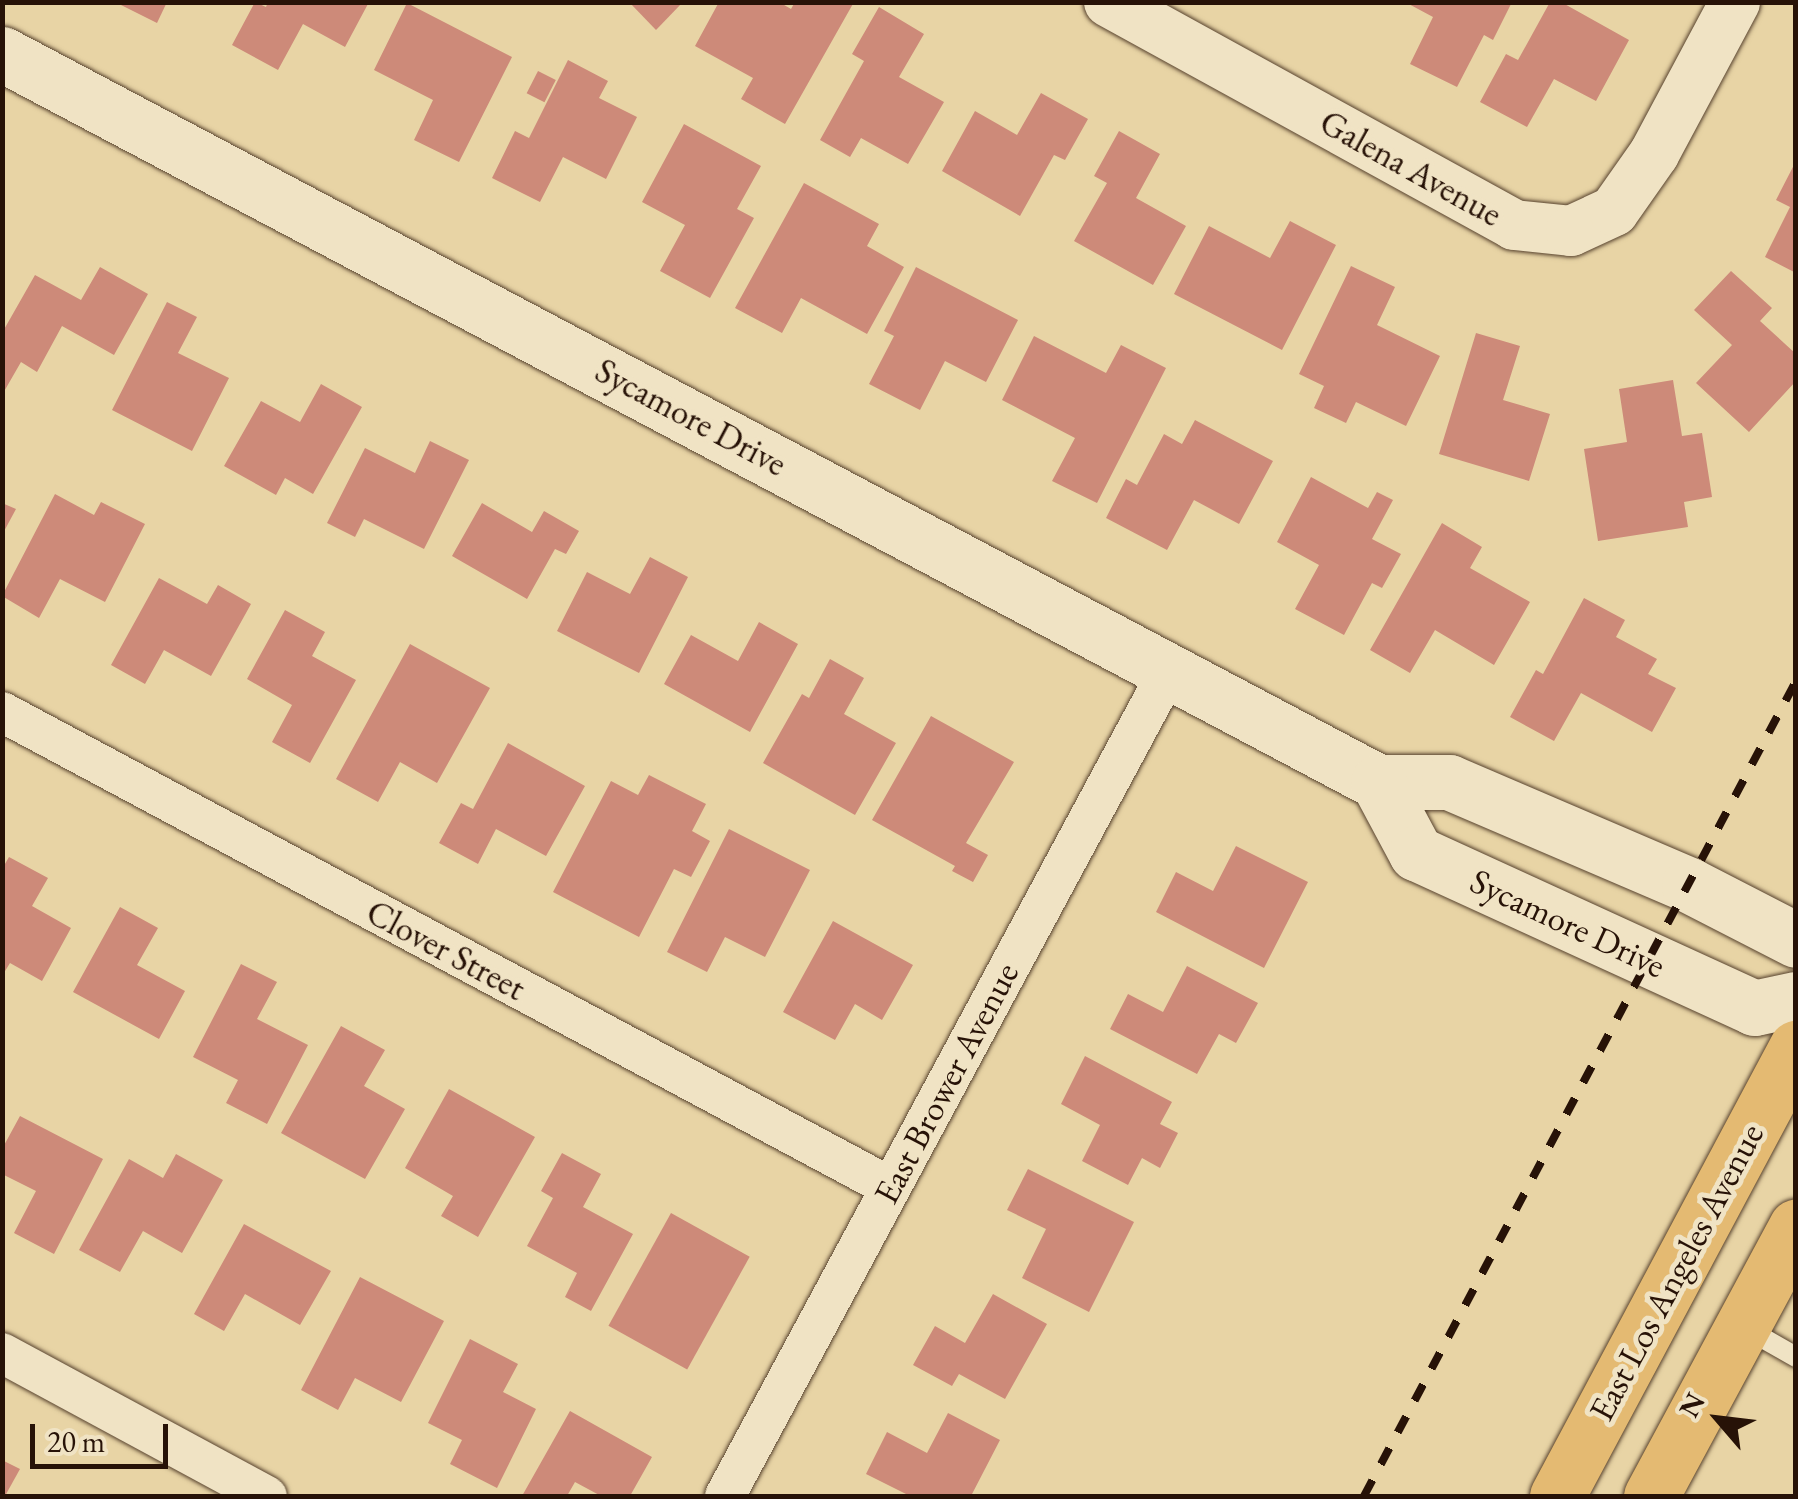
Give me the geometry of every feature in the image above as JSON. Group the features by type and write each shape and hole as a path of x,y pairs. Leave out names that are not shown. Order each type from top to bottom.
{"main road":[{"name":"Sycamore Drive","path":"2,54 1378,782 1449,782 1689,886 1796,940"},
{"name":"Sycamore Drive","path":"1378,782 1416,853 1754,1008 1796,999"},
{"name":"East Los Angeles Avenue","path":"1557,1496 1796,1048"},
{"path":"1651,1496 1796,1226"}],"street":[{"name":"Galena Avenue","path":"1109,2 1514,225 1571,231 1614,211 1654,154 1734,2"},
{"name":"East Brower Avenue","path":"726,1496 1168,670"},
{"name":"Clover Street","path":"2,712 890,1187"},
{"path":"2,1353 267,1496"}],"lane":[{"path":"1743,1326 1796,1357"}],"building":[{"path":"115,2 167,2 157,23"},
{"path":"255,2 266,7 268,2 369,2 345,47 303,24 278,70 232,45"},
{"path":"629,2 683,2 656,30"},
{"path":"719,2 779,2 791,9 795,2 854,2 785,124 741,99 753,78 695,46"},
{"path":"1405,2 1512,2 1493,40 1484,35 1457,87 1410,64 1433,17"},
{"path":"1550,2 1561,2 1629,40 1596,101 1554,79 1527,127 1480,102 1506,54 1518,60"},
{"path":"407,3 512,57 459,162 414,140 433,100 374,70"},
{"path":"879,7 924,34 899,77 944,102 908,164 861,138 850,157 820,140 864,61 852,54"},
{"path":"568,60 608,81 599,98 637,117 606,179 563,157 540,202 492,178 515,131 529,138"},
{"path":"538,71 556,80 544,102 527,93"},
{"path":"1041,93 1088,119 1065,160 1054,155 1020,216 942,171 975,111 1017,135"},
{"path":"684,124 761,166 737,209 754,218 710,298 660,271 685,225 642,202"},
{"path":"1119,131 1160,154 1136,198 1186,226 1153,285 1074,241 1107,183 1094,176"},
{"path":"1796,161 1796,273 1765,257 1790,207 1776,200"},
{"path":"804,183 879,224 867,246 904,267 867,334 801,298 782,333 735,308"},
{"path":"1290,221 1336,245 1282,350 1174,294 1209,226 1270,258"},
{"path":"1351,266 1395,287 1377,325 1440,356 1406,426 1356,402 1346,423 1314,408 1324,386 1299,374"},
{"path":"100,267 148,294 114,355 62,326 37,372 21,362 2,395 2,333 35,275 81,300"},
{"path":"916,267 1018,320 986,382 945,361 920,410 869,384 894,336 884,331"},
{"path":"1731,271 1772,308 1760,321 1796,354 1796,381 1749,432 1696,383 1732,345 1694,310"},
{"path":"167,302 197,317 178,353 229,378 192,451 112,410"},
{"path":"1476,333 1520,346 1503,400 1550,414 1529,481 1439,454"},
{"path":"1034,336 1106,373 1121,345 1166,368 1097,503 1052,481 1075,438 1002,400"},
{"path":"1673,380 1682,436 1702,433 1712,497 1684,502 1688,527 1598,541 1584,449 1627,442 1619,389"},
{"path":"321,384 362,407 313,494 285,478 276,495 224,466 261,401 300,422"},
{"path":"1195,420 1273,461 1239,524 1194,500 1167,550 1106,518 1126,479 1137,485 1164,434 1182,444"},
{"path":"430,441 469,460 424,549 364,519 355,537 327,523 365,448 415,473"},
{"path":"1311,477 1368,508 1377,492 1393,500 1372,539 1401,554 1382,588 1372,583 1344,635 1295,609 1319,565 1277,542"},
{"path":"55,494 94,515 101,502 145,524 105,602 60,579 39,618 2,596"},
{"path":"2,503 16,509 2,535"},
{"path":"482,503 532,532 544,511 579,531 566,554 555,549 527,599 452,556"},
{"path":"1442,523 1482,547 1470,568 1530,602 1494,665 1435,630 1410,673 1370,650"},
{"path":"650,557 688,577 639,673 557,631 587,572 630,594"},
{"path":"159,578 207,604 218,585 251,604 211,676 164,650 145,684 111,665"},
{"path":"1584,598 1625,620 1616,637 1657,659 1648,674 1676,688 1652,732 1581,693 1554,741 1510,717 1536,670 1543,674"},
{"path":"285,610 325,632 312,656 356,680 310,763 272,742 292,705 247,679"},
{"path":"759,622 798,644 750,732 664,684 691,635 738,661"},
{"path":"410,644 490,688 437,783 400,762 378,802 336,779"},
{"path":"830,659 864,678 844,714 896,743 855,815 763,763 802,694 809,698"},
{"path":"931,716 1014,762 966,843 988,855 973,882 952,871 955,866 872,820"},
{"path":"508,743 585,786 546,856 496,829 478,864 439,843 461,803 473,809"},
{"path":"649,775 706,804 692,831 710,841 691,877 674,869 639,937 553,892 611,781 638,795"},
{"path":"729,829 810,870 765,957 725,937 707,972 667,952"},
{"path":"1236,846 1308,882 1264,968 1156,912 1176,872 1213,891"},
{"path":"9,857 48,878 32,906 71,928 42,981 10,963 2,976 2,869"},
{"path":"120,907 158,928 137,965 185,991 159,1039 73,992"},
{"path":"833,921 913,965 882,1020 855,1004 835,1040 783,1012"},
{"path":"241,964 277,982 257,1019 308,1045 267,1124 226,1103 238,1080 193,1057"},
{"path":"1187,966 1258,1003 1236,1043 1219,1034 1197,1074 1110,1029 1128,994 1163,1012"},
{"path":"341,1026 385,1050 364,1086 405,1109 365,1179 281,1133"},
{"path":"1085,1056 1172,1102 1160,1124 1178,1133 1160,1168 1142,1158 1128,1185 1082,1161 1100,1125 1061,1104"},
{"path":"449,1089 535,1137 478,1237 441,1216 453,1196 405,1168"},
{"path":"20,1116 103,1159 54,1254 14,1233 36,1191 2,1174 2,1149"},
{"path":"562,1153 601,1174 583,1207 633,1234 591,1311 565,1297 577,1273 527,1246 553,1198 541,1191"},
{"path":"176,1154 223,1180 182,1253 143,1231 120,1272 79,1250 129,1159 163,1178"},
{"path":"1028,1169 1134,1222 1089,1312 1022,1278 1046,1229 1007,1210"},
{"path":"671,1213 750,1257 687,1369 608,1326"},
{"path":"244,1224 331,1271 300,1325 245,1294 224,1331 194,1314"},
{"path":"360,1277 444,1321 401,1402 355,1378 338,1410 301,1390"},
{"path":"993,1294 1047,1324 1005,1399 959,1374 952,1386 913,1365 935,1326 965,1343"},
{"path":"470,1339 518,1364 503,1392 536,1409 497,1488 450,1464 462,1440 428,1423"},
{"path":"570,1411 652,1457 630,1496 601,1496 575,1482 567,1496 522,1496"},
{"path":"948,1413 1000,1440 971,1496 910,1496 866,1474 887,1432 927,1453"},
{"path":"2,1460 20,1469 5,1496 2,1496"}],"railway":[{"path":"1364,1496 1796,681"}]}
